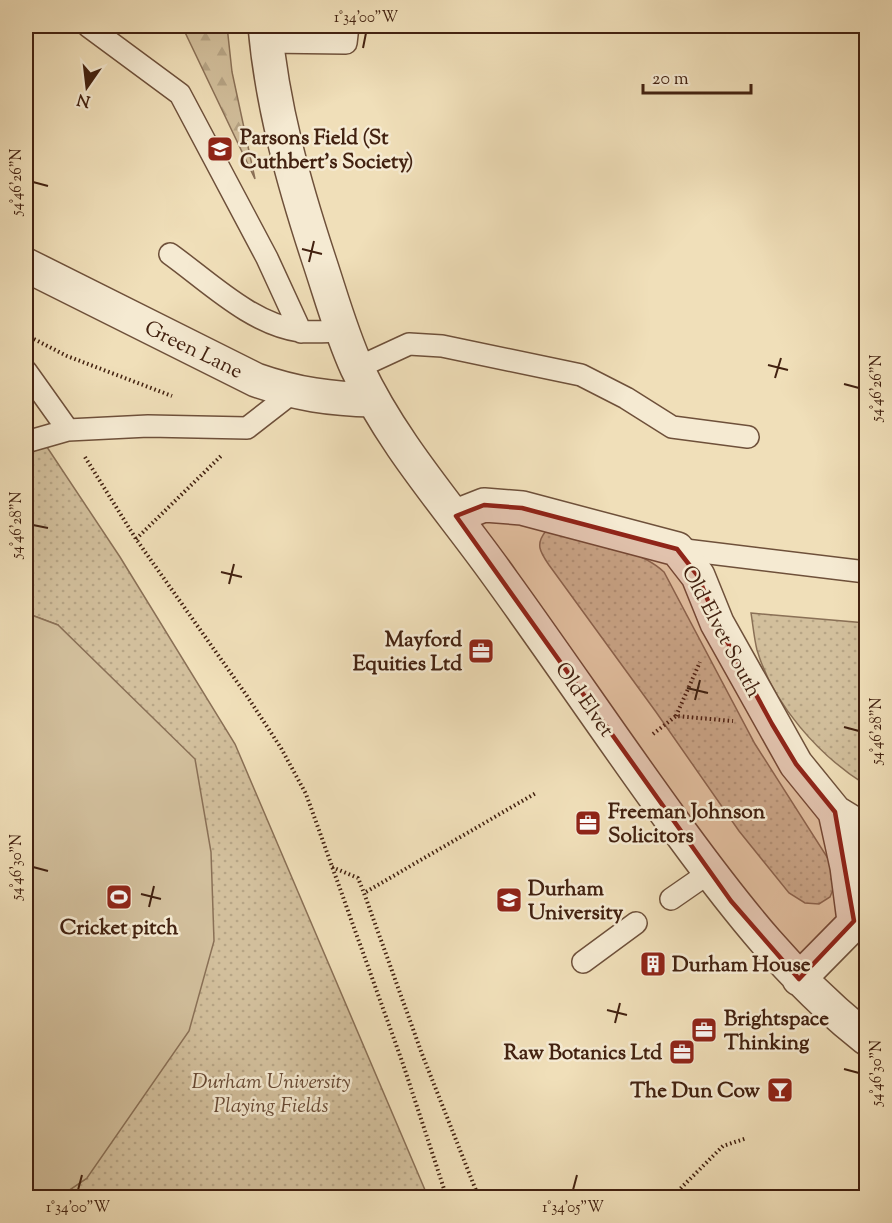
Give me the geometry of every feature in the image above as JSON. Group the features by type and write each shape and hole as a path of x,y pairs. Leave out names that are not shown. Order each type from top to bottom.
{"street":[{"name":"Old Elvet","path":"265,34 279,123 342,331 373,400 400,446 456,516 625,756 754,930 799,979 867,1038"},
{"name":"Green Lane","path":"26,265 256,380 292,393 373,400"},
{"name":"Old Elvet South","path":"456,516 484,505 522,508 677,549 698,576 717,623 796,764 835,812 867,831"},
{"name":"Old Elvet South","path":"799,979 860,916 835,812"}],"lane":[{"path":"88,26 180,94 267,258 301,332"},
{"path":"265,34 346,42 348,26"},
{"path":"170,254 254,314 274,325 301,332 342,331"},
{"path":"357,368 408,344 442,346 581,375 626,398 672,427 748,437"},
{"path":"26,371 68,430"},
{"path":"26,442 68,430 148,426 247,428 292,393"},
{"path":"677,549 867,573"},
{"path":"671,899 710,872"},
{"path":"583,962 636,922"}],"path":[{"path":"26,335 67,356 183,400"},
{"path":"136,539 191,487 247,428"},
{"path":"68,430 136,539 281,748 306,794 447,1197"},
{"path":"625,756 676,716 717,623"},
{"path":"676,716 772,724"},
{"path":"364,893 536,793"},
{"path":"333,867 358,878 422,1054 479,1197"},
{"path":"671,1197 723,1146 747,1138"}],"highlighted area":[{"path":"484,505 522,508 677,549 698,576 717,623 772,724 796,764 835,812 854,921 799,979 731,901 456,516"}],"green space":[{"path":"182,26 227,26 232,72 255,179"},
{"name":"Durham University Playing Fields","path":"35,429 120,557 235,744 428,1197 59,1197 87,1178 58,625 26,613 26,432"},
{"path":"546,531 625,550 653,563 664,572 755,744 829,860 834,887 830,897 819,904 805,903 789,893 739,831 546,560 541,552 540,544"},
{"name":"Cricket pitch","path":"26,613 58,625 195,759 211,852 214,941 189,1031 87,1178 59,1197 26,1197"},
{"path":"751,613 866,623 866,785 848,773 815,744 786,709 764,670 757,650"}],"place":[{"name":"Parsons Field (St Cuthbert's Society)","path":"220,149"},
{"name":"Mayford Equities Ltd","path":"481,651"},
{"name":"Freeman Johnson Solicitors","path":"588,823"},
{"name":"Cricket pitch","path":"119,897"},
{"name":"Durham University","path":"509,900"},
{"name":"Durham House","path":"653,964"},
{"name":"Brightspace Thinking","path":"704,1030"},
{"name":"Raw Botanics Ltd","path":"682,1052"},
{"name":"The Dun Cow","path":"780,1090"}]}
